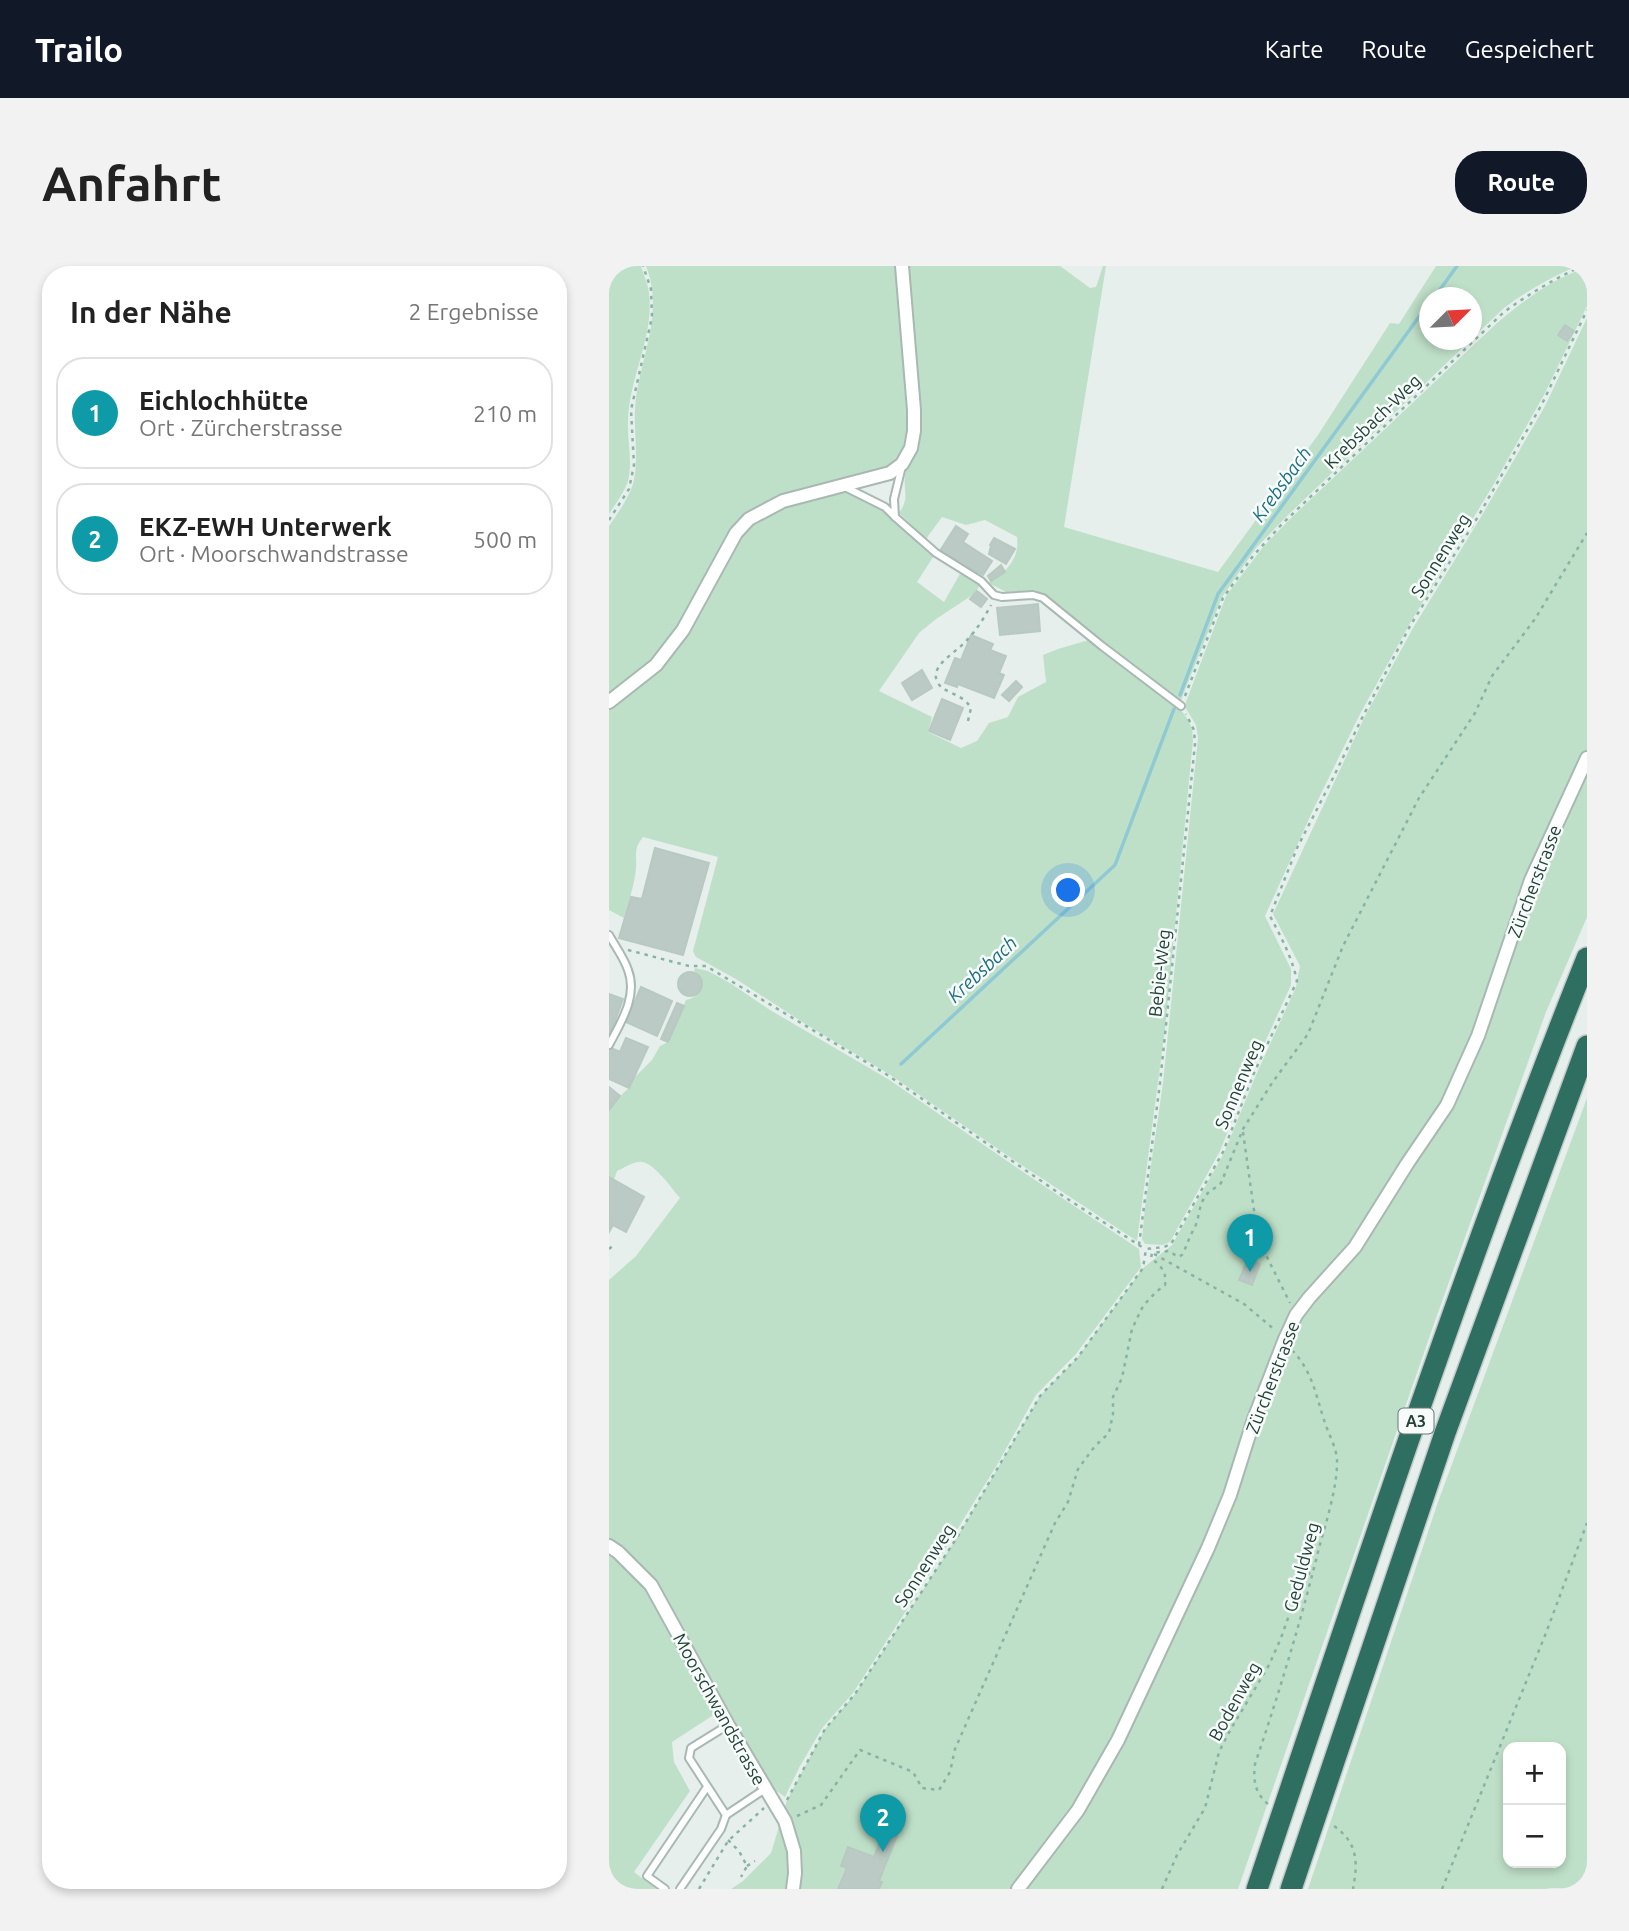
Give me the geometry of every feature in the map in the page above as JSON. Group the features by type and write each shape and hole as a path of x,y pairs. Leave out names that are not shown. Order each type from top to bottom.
{"highway":[{"name":"A3","path":"1257,1889 1414,1426 1479,1243 1587,958"},
{"name":"A3","path":"1291,1889 1441,1446 1587,1046"}],"street":[{"path":"609,702 656,665 683,630 736,533 749,519 783,501 890,473 902,464 911,448 914,410 902,266"},
{"name":"Zürcherstrasse","path":"1018,1889 1079,1810 1118,1740 1208,1548 1254,1419 1296,1315 1355,1247 1447,1105 1478,1036 1531,880 1587,758"},
{"name":"Moorschwandstrasse","path":"609,1546 651,1585 728,1725 785,1821 794,1851 793,1889"}],"lane":[{"path":"895,517 894,499 902,464"},
{"path":"845,486 885,507 936,553 981,581 994,595 1033,595 1043,598 1181,706"},
{"path":"609,935 628,970 630,980 626,1013 609,1045"},
{"path":"726,1815 689,1758 691,1748 728,1725"},
{"path":"664,1889 647,1876 707,1787"},
{"path":"680,1889 721,1829 726,1815 765,1789"}],"path":[{"path":"609,520 629,489 634,465 631,410 652,317 651,289 643,266"},
{"name":"Krebsbach-Weg","path":"1181,706 1223,598 1265,541 1504,312 1552,281 1582,266"},
{"name":"Sonnenweg","path":"699,1889 728,1841 768,1805 787,1800 825,1729 855,1694 956,1539 1039,1396 1078,1357 1143,1268 1146,1249 1171,1244 1223,1153 1254,1073 1297,981 1285,943 1270,916 1297,848 1410,626 1479,515 1542,404 1587,310"},
{"path":"785,1821 821,1805 860,1750 913,1772 922,1788 939,1790 950,1772 955,1749 1055,1522 1069,1502 1078,1469 1109,1433 1113,1397 1122,1378 1132,1329 1143,1306 1165,1285 1166,1278 1162,1267 1151,1258 1152,1253 1168,1251 1182,1255 1202,1203 1209,1191 1221,1184 1243,1129 1308,1034 1343,946 1419,798 1475,713 1492,676 1535,619 1587,533"},
{"path":"968,721 971,708 967,701 942,688 936,675 942,663 981,624 994,595"},
{"name":"Bebie-Weg","path":"1139,1245 1160,1083 1195,744 1194,730 1181,706"},
{"name":"Geduldweg","path":"615,947 689,966 706,966 885,1074 1139,1245 1244,1304 1285,1339 1303,1361 1337,1455 1336,1471 1315,1565 1255,1764 1255,1788 1268,1804"},
{"path":"1243,1129 1258,1240 1296,1315"},
{"path":"609,1249 615,1244"},
{"path":"1442,1889 1546,1633 1587,1523"},
{"name":"Bodenweg","path":"1162,1889 1177,1855 1205,1808 1219,1752 1269,1665 1299,1587 1315,1565"},
{"path":"1333,1826 1348,1839 1355,1852 1353,1889"},
{"path":"728,1841 739,1851 747,1866"},
{"path":"741,1877 747,1866 755,1861"},
{"path":"1157,1889 1164,1882"}],"green space":[{"path":"609,266 641,266 650,304 646,337 630,404 628,481 609,514"},
{"path":"646,266 899,266 912,430 902,456 890,468 756,510 679,630 667,640 653,663 609,698 609,526 623,506 635,473 636,398 650,332 653,300"},
{"path":"906,266 1060,266 1090,288 1096,287 1103,266 1106,266 1064,527 1218,572 1318,435 1390,323 1399,324 1419,293 1419,350 1461,350 1256,548 1222,597 1181,700 1175,699 1108,648 1043,594 1035,590 1006,592 989,583 1011,564 1016,552 1017,537 985,520 966,525 942,517 926,539 899,513 905,498 905,475 915,449"},
{"path":"1436,266 1577,266 1530,290 1504,308 1482,329 1482,287 1423,287"},
{"path":"1587,268 1587,306 1545,393 1359,716 1265,916 1291,969 1291,985 1251,1073 1220,1151 1170,1242 1163,1245 1145,1244 1142,1239 1145,1207 1163,1083 1198,738 1196,725 1185,707 1226,596 1263,547 1291,518 1468,350 1482,350 1482,337 1497,323 1528,299"},
{"path":"1587,318 1587,917 1546,1012 1435,1321 1238,1889 731,1889 771,1853 787,1800 825,1729 855,1694 956,1539 1040,1396 1078,1357 1143,1268 1172,1245 1224,1153 1296,987 1300,966 1273,914 1364,718 1413,628 1545,406"},
{"path":"845,490 880,507 935,554 917,582 944,602 961,572 980,585 974,594 919,633 879,691 932,717 928,732 961,748 977,741 989,723 1008,717 1018,697 1046,682 1043,655 1089,640 1163,693 1187,718 1192,729 1165,1029 1137,1241 889,1074 696,957 693,951 718,857 643,837 637,849 634,880 624,918 609,910 609,706 644,679 746,526 777,507"},
{"path":"695,968 708,971 730,983 770,1010 888,1079 1139,1249 1141,1267 1076,1354 1036,1395 997,1465 931,1572 853,1693 823,1727 785,1797 771,1787 653,1579 631,1555 609,1538 609,1280 636,1256 680,1198 655,1169 643,1162 633,1163 617,1171 614,1180 609,1177 609,1110 652,1060 660,1046 668,1042 686,1000 700,992 702,984 694,971"},
{"path":"1587,1098 1587,1889 1308,1889 1438,1502"},
{"path":"609,1552 632,1572 646,1589 715,1714 672,1742 674,1762 690,1791 634,1872 656,1889 609,1889"}],"building":[{"path":"1565,325 1574,331 1567,341 1558,335"},
{"path":"956,526 968,534 963,542 992,561 983,575 978,572 976,574 940,551"},
{"path":"994,538 1015,549 1006,564 989,554"},
{"path":"1001,565 1005,572 991,581 988,576"},
{"path":"977,591 987,599 981,607 970,599"},
{"path":"1038,604 1040,631 1000,635 997,608"},
{"path":"971,635 993,644 990,650 1006,656 999,673 1004,675 994,698 958,684 957,687 945,683 955,658 961,660"},
{"path":"922,670 932,688 912,700 902,683"},
{"path":"1016,681 1022,687 1009,701 1002,695"},
{"path":"942,699 963,708 950,740 929,731"},
{"path":"655,848 709,863 683,955 619,938 631,897 642,899"},
{"path":"690,972 698,976 702,984 698,992 690,996 682,992 678,984 682,976"},
{"path":"641,987 672,1001 657,1036 626,1022"},
{"path":"609,994 623,999 609,1037"},
{"path":"677,1003 684,1006 668,1042 661,1039"},
{"path":"626,1038 648,1047 629,1088 609,1079 609,1047 620,1052"},
{"path":"609,1087 620,1096 609,1110"},
{"path":"609,1177 644,1197 626,1232 613,1225 609,1232"},
{"path":"1248,1259 1260,1264 1252,1285 1239,1280"},
{"path":"889,1818 902,1823 879,1881 882,1882 879,1889 838,1889 847,1868 841,1866 848,1847 874,1857"}],"waterway":[{"name":"Krebsbach","path":"1442,287 1457,266"},
{"name":"Krebsbach","path":"1180,695 1218,594 1419,317"},
{"name":"Krebsbach","path":"901,1064 1115,865 1174,709"}],"place":[{"name":"Eichlochhütte","path":"1250,1272"},
{"name":"EKZ-EWH Unterwerk","path":"883,1852"}]}
